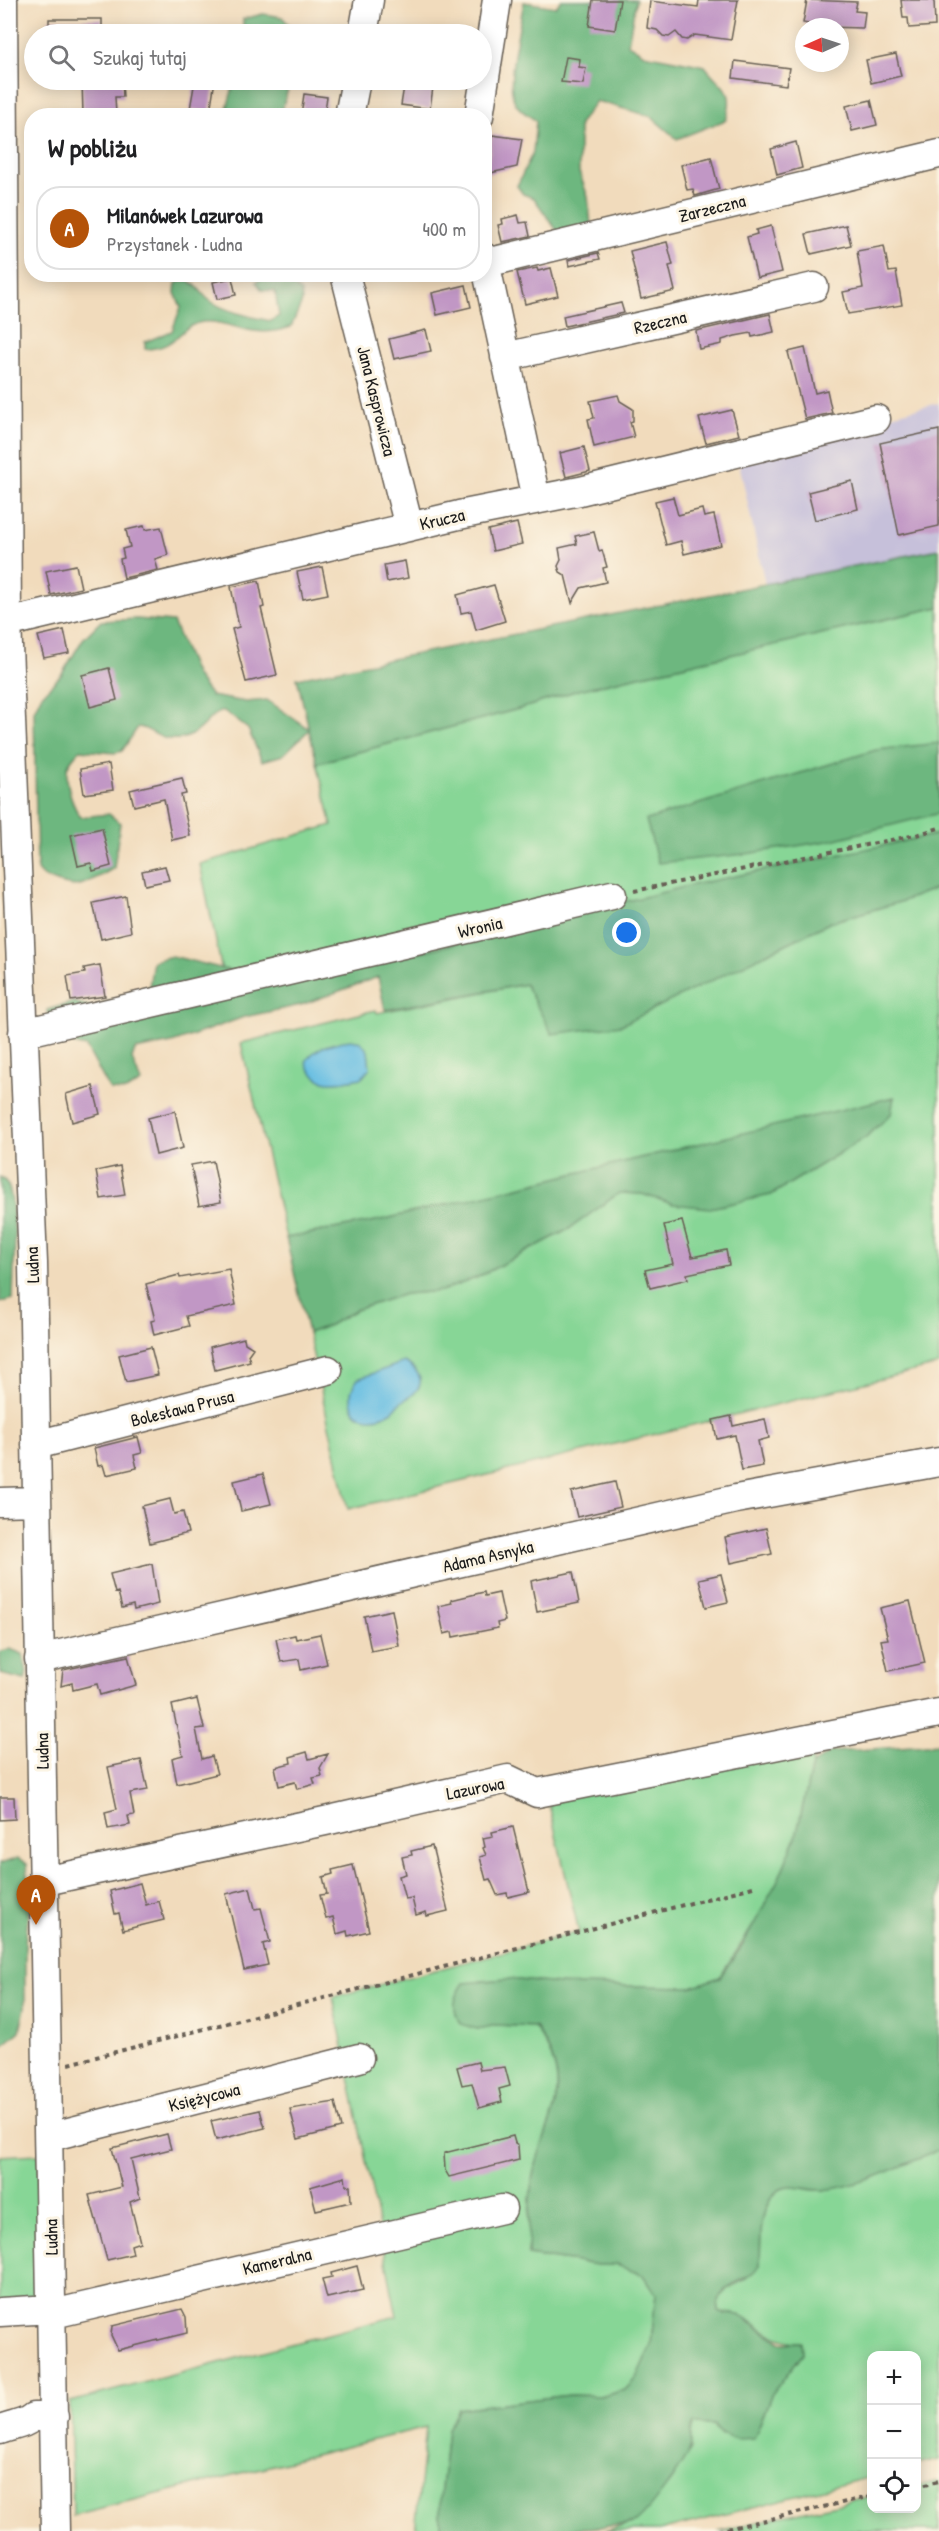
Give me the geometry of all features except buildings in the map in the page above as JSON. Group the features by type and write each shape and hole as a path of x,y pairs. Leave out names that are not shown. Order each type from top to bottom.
{"street":[{"name":"Ludna","path":"3,0 7,621 33,1263 56,2531"},
{"path":"365,24 369,0"},
{"path":"492,32 497,0"},
{"path":"351,108 354,90"},
{"path":"480,108 483,90"},
{"name":"Zarzeczna","path":"492,258 939,153"},
{"name":"Jana Kasprowicza","path":"347,282 409,527"},
{"path":"490,282 536,499"},
{"name":"Rzeczna","path":"505,357 814,287"},
{"name":"Krucza","path":"7,621 409,527 580,491 876,419"},
{"name":"Wronia","path":"23,1033 612,896"},
{"name":"Bolesława Prusa","path":"36,1445 328,1370"},
{"name":"Adama Asnyka","path":"39,1659 736,1499 939,1462"},
{"path":"0,1502 37,1501"},
{"name":"Lazurowa","path":"45,1881 507,1779 537,1793 939,1713"},
{"name":"Księżycowa","path":"49,2137 359,2058"},
{"name":"Kameralna","path":"0,2312 52,2312 502,2209"},
{"path":"0,2430 26,2423 33,2417 54,2416"}],"path":[{"path":"612,896 916,835 939,828"},
{"path":"48,2070 753,1887"},
{"path":"921,2485 939,2481"},
{"path":"718,2531 867,2497"}],"shaded area":[{"path":"939,403 939,549 765,584 737,453"}],"green space":[{"path":"561,0 636,0 628,44 644,54 705,66 726,90 729,109 726,120 677,139 650,116 596,101 579,124 579,172 588,197 591,225 560,235 534,198 523,194 517,186 533,152 536,121 522,111 514,101 512,77 524,2 556,7"},
{"path":"263,14 282,17 288,24 243,24 243,19"},
{"path":"232,90 288,90 282,108 227,108"},
{"path":"190,282 208,299 221,307 271,321 279,316 275,291 262,290 256,282 286,282 301,292 302,302 291,327 259,332 216,322 203,322 188,327 165,345 145,349 145,342 172,331 181,307 175,293 176,283"},
{"path":"939,549 939,607 578,690 526,707 317,763 309,730 283,755 262,761 248,729 224,711 217,713 195,732 180,739 166,739 138,727 122,751 115,753 80,750 67,768 71,796 81,817 109,814 120,823 114,868 89,882 76,886 50,879 37,870 34,711 41,696 62,674 83,639 101,621 137,619 173,622 196,676 211,696 246,702 267,700 309,729 297,678"},
{"path":"939,607 939,834 227,995 200,864 332,825 317,763 526,707 578,690"},
{"path":"939,743 939,813 828,841 746,854 658,863 646,820 876,750"},
{"path":"939,834 939,887 903,901 831,922 621,1025 552,1034 525,984 385,1010 378,977 301,1005 244,1017 172,1043 135,1050 132,1059 141,1082 126,1091 110,1090 86,1047 70,1043 65,1039 57,1030 47,1010 74,1002 93,1007 149,987 153,961 172,956 240,973 376,963 692,885"},
{"path":"939,887 939,1365 348,1509 308,1333 330,1325 355,1310 405,1294 441,1291 476,1278 569,1229 619,1193 642,1194 673,1204 771,1195 866,1137 894,1098 381,1220 286,1238 241,1043 376,1010 377,1013 526,984 621,1025 831,922 903,901"},
{"path":"894,1097 891,1114 866,1137 771,1195 710,1208 673,1204 642,1194 619,1193 569,1229 476,1278 441,1291 405,1294 355,1310 330,1325 308,1333 286,1238 381,1220"},
{"path":"0,1177 6,1181 10,1191 15,1236 13,1299 0,1303"},
{"path":"10,1649 23,1654 27,1672 25,1680 0,1674 0,1651"},
{"path":"815,1738 812,1765 796,1837 762,1912 720,1977 691,1987 570,1985 508,1979 480,1981 477,2029 497,2025 534,2027 547,2048 557,2083 552,2115 532,2180 528,2255 598,2265 617,2265 643,2275 656,2294 651,2345 636,2379 625,2390 604,2396 569,2395 458,2409 447,2429 440,2500 440,2531 415,2531 426,2427 73,2515 70,2402 397,2316 333,1997 579,1932 546,1792"},
{"path":"939,1744 939,2149 851,2185 824,2190 786,2187 775,2193 763,2218 760,2265 749,2276 726,2289 718,2300 719,2311 739,2315 782,2343 802,2342 803,2353 771,2395 754,2438 731,2438 722,2434 714,2425 694,2424 690,2448 685,2458 657,2498 637,2521 574,2529 440,2531 440,2500 447,2429 458,2409 569,2395 604,2396 625,2390 636,2378 651,2345 656,2294 643,2275 617,2265 598,2265 528,2255 532,2180 556,2099 555,2066 548,2048 535,2027 497,2025 477,2029 460,2024 455,2003 460,1989 464,1983 508,1979 570,1985 691,1987 720,1977 742,1946 779,1878 796,1837 812,1765 830,1752"},
{"path":"18,1858 27,1864 30,1899 25,1943 25,2008 20,2031 0,2048 0,1864"},
{"path":"939,2149 939,2460 921,2464 921,2351 867,2351 867,2478 659,2531 605,2531 636,2522 670,2482 691,2449 690,2432 693,2424 714,2425 722,2435 762,2419 771,2395 803,2353 802,2342 784,2340 742,2316 719,2311 718,2300 728,2288 745,2280 760,2265 763,2218 775,2194 786,2187 824,2190 837,2187"},
{"path":"39,2154 41,2306 0,2307 0,2156"},
{"path":"939,2481 939,2531 718,2531 867,2497 867,2513 921,2513 921,2485"}],"water":[{"path":"351,1040 361,1042 368,1051 370,1068 362,1078 329,1082 316,1077 306,1062 309,1057 319,1049"},
{"path":"404,1362 415,1370 420,1378 419,1387 415,1393 386,1415 368,1418 354,1411 351,1394 358,1379"}],"place":[{"name":"Milanówek Lazurowa","path":"36,1925"}]}
